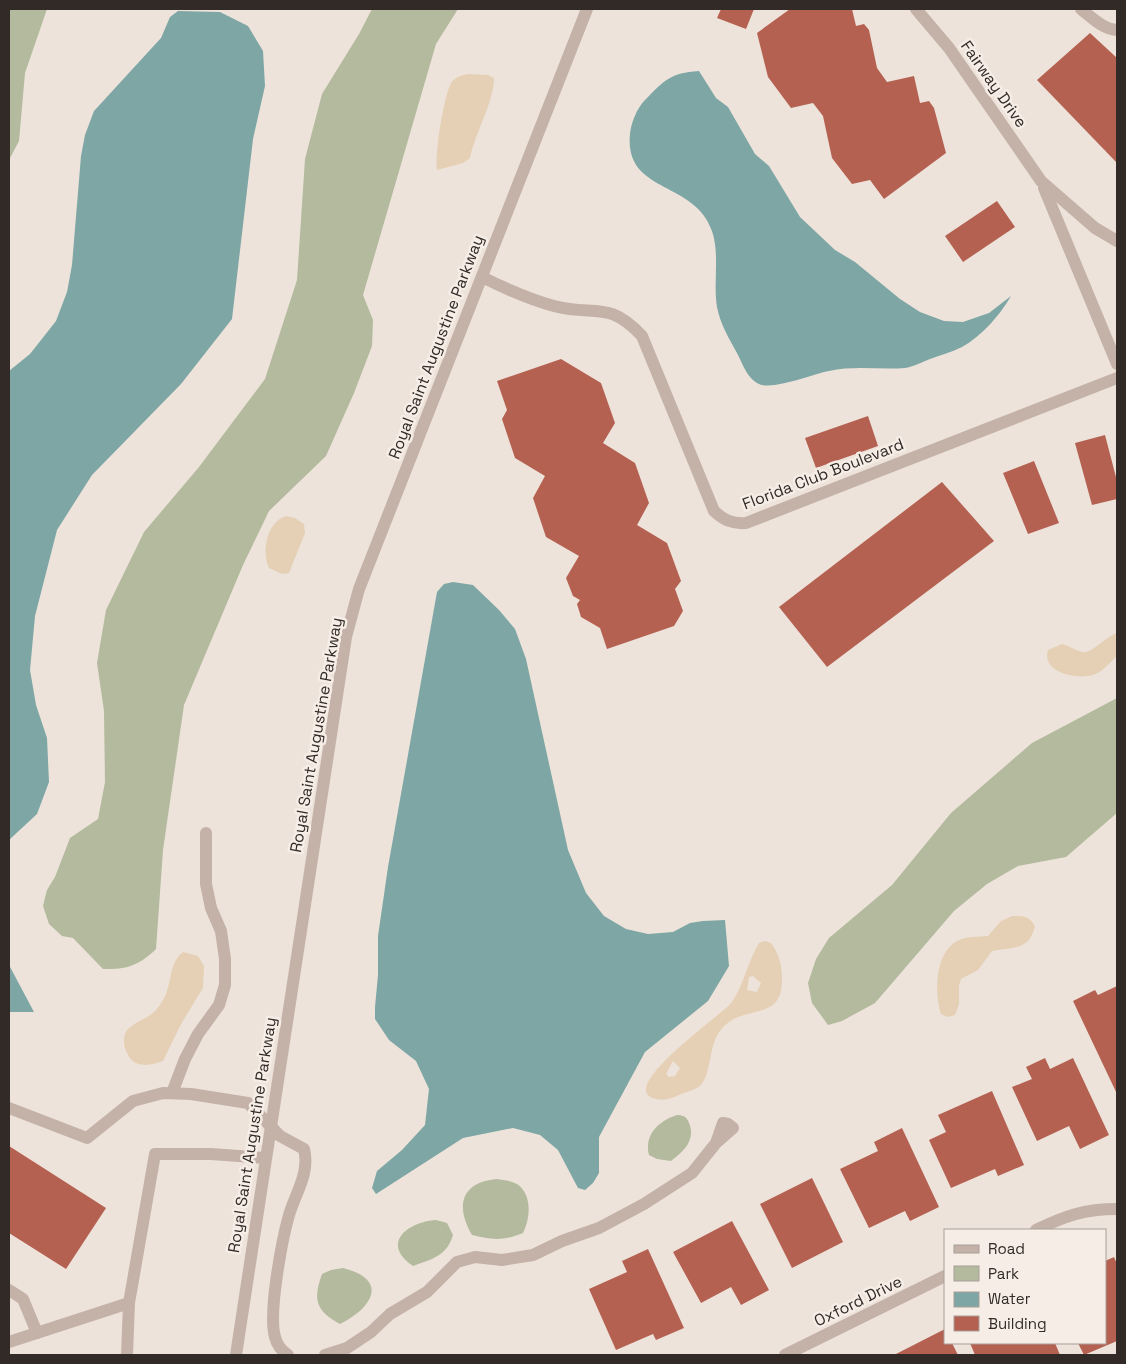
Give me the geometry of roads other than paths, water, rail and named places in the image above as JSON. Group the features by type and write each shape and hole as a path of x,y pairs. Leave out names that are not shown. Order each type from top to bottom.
{"street":[{"name":"Royal Saint Augustine Parkway","path":"236,1355 264,1158 346,637 359,588 587,9"},
{"name":"Fairway Drive","path":"916,9 949,48 1042,181"},
{"path":"1082,9 1097,22 1112,30 1117,30"},
{"path":"1042,181 1056,196 1095,228 1117,241"},
{"path":"1042,181 1117,364"},
{"name":"Florida Club Boulevard","path":"482,277 523,298 557,307 609,312 629,322 642,336 714,511 723,519 737,524 746,523 1117,378"},
{"path":"172,1093 185,1059 198,1034 219,1005 225,985 225,959 220,932 211,908 206,884 206,833"},
{"path":"9,1108 87,1138 133,1101 172,1093 191,1094 248,1103 280,1136 304,1149 306,1171 289,1217 274,1309 275,1337 282,1351 288,1355"},
{"path":"325,1355 347,1348 372,1332 390,1314 427,1292 457,1262 475,1257 502,1260 533,1255 562,1241 599,1228 644,1204 692,1173 716,1143"},
{"path":"127,1355 129,1303 155,1154 211,1154 264,1158"},
{"path":"1038,1229 1067,1215 1095,1209 1117,1209"},
{"name":"Oxford Drive","path":"785,1355 944,1276"},
{"path":"9,1290 23,1299 37,1333"},
{"path":"9,1342 129,1303"}],"water":[{"path":"178,11 220,12 248,26 263,51 265,86 253,139 232,319 181,384 92,475 57,530 35,616 30,670 36,705 47,738 49,782 37,814 9,840 9,371 30,354 56,321 67,292 72,265 81,156 85,135 94,111 161,38 170,17"},
{"path":"699,71 716,98 728,107 755,154 769,166 800,217 835,250 855,262 900,299 920,312 944,321 963,322 989,313 1011,296 996,318 977,337 962,347 908,367 839,369 781,384 763,385 757,383 748,374 720,320 716,298 716,249 712,231 703,215 691,203 649,178 638,167 631,153 630,134 635,116 642,103 658,87 674,76"},
{"path":"453,582 473,585 499,610 515,629 526,659 568,850 586,893 604,916 626,929 648,934 673,932 690,923 725,920 729,966 708,1001 645,1052 599,1137 599,1173 593,1183 585,1190 578,1188 558,1150 540,1135 513,1128 463,1138 376,1194 372,1188 377,1171 402,1150 425,1125 429,1089 416,1061 389,1040 375,1019 378,936 388,867 437,592 444,584"},
{"path":"9,965 34,1012 9,1012"}]}
